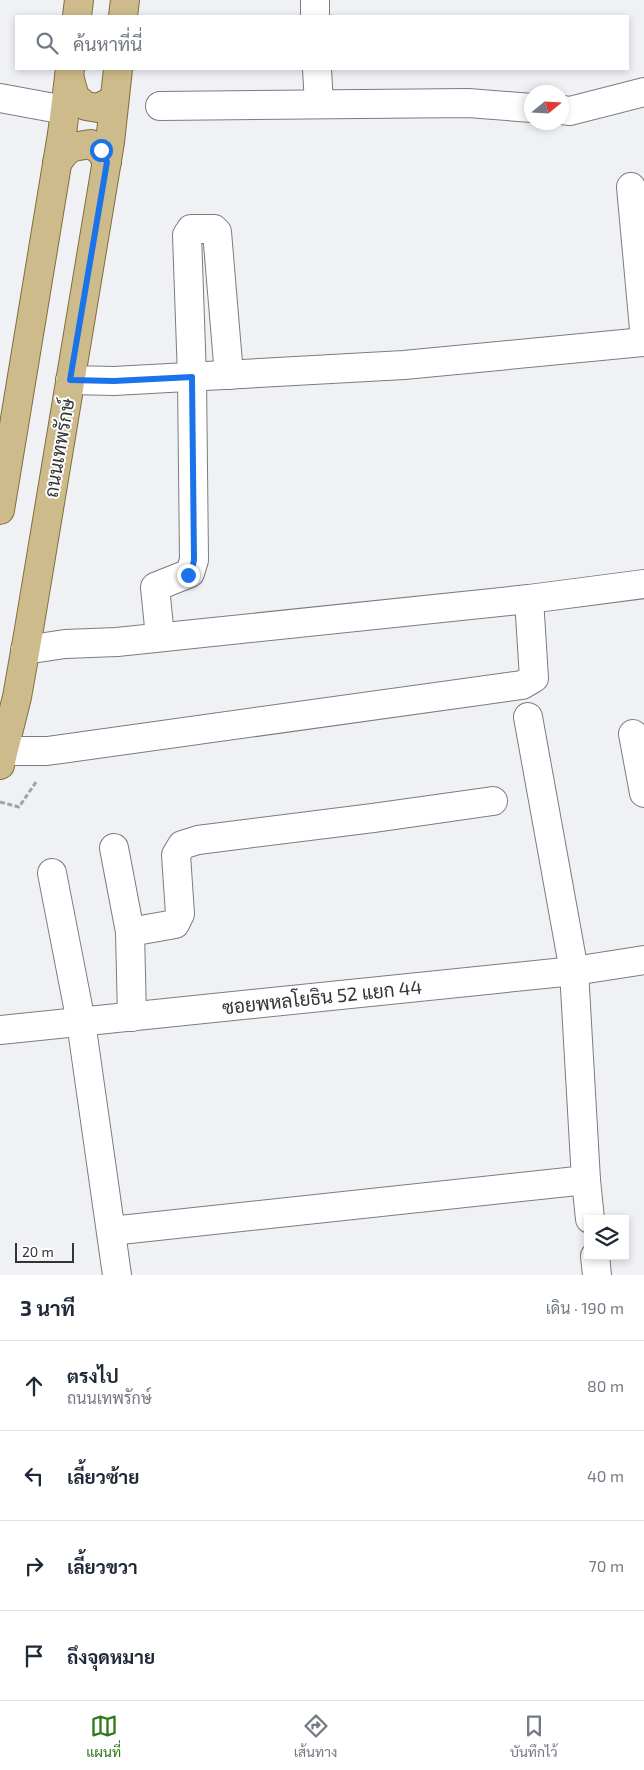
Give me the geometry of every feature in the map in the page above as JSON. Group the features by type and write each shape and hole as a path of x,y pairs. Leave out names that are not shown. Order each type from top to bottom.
{"main road":[{"path":"77,15 79,0"},
{"path":"123,15 125,0"},
{"name":"ถนนเทพรักษ์","path":"2,758 17,697 25,650 107,162 118,70"},
{"path":"70,72 75,96 86,106 98,108 114,100"},
{"path":"0,510 70,72"},
{"path":"57,162 67,150 91,144 101,150 107,162"}],"street":[{"path":"315,0 315,15"},
{"path":"318,70 319,104"},
{"path":"569,111 644,92"},
{"path":"0,98 65,110"},
{"path":"160,106 468,103 524,107"},
{"path":"631,187 644,329"},
{"path":"160,637 155,586 168,580 188,575 193,566 192,377 187,234 192,229 214,229 216,232 228,374"},
{"path":"70,380 114,381 404,365 644,342"},
{"path":"25,650 65,644 117,642 644,584"},
{"path":"2,758 522,685 534,678 529,598"},
{"path":"528,717 574,971 590,1215"},
{"path":"633,734 644,793"},
{"path":"130,932 175,924 180,914 176,856 182,845 198,840 494,801"},
{"path":"114,848 130,932 132,1017"},
{"path":"52,872 81,1022 117,1275"},
{"name":"ซอยพหลโยธิน 52 แยก 44","path":"0,1030 574,971 644,960"},
{"path":"110,1231 586,1180"},
{"path":"594,1260 596,1275"}],"path":[{"path":"0,802 19,807 36,782"}],"route":[{"path":"101,150 107,162 70,380 114,381 192,377 194,560 192,570 188,575"}]}
